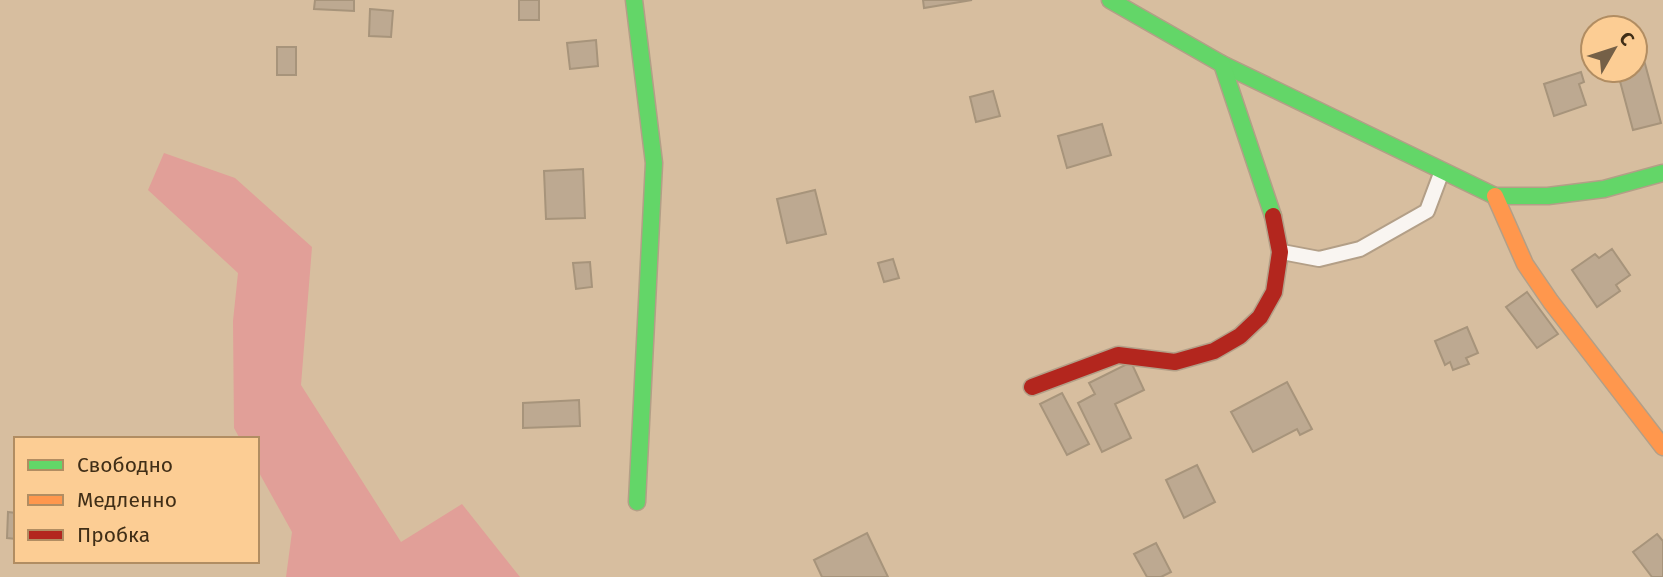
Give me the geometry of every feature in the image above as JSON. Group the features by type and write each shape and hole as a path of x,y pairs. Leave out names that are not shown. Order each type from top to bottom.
{"street":[{"path":"634,0 654,163 638,502"},
{"path":"1110,0 1222,64 1495,196 1548,196 1604,189 1663,173"},
{"path":"1032,387 1118,355 1175,362 1214,351 1240,337 1260,317 1274,292 1280,252 1272,210 1222,64"},
{"path":"1495,196 1525,264 1559,314 1663,447"}],"lane":[{"path":"1280,252 1319,259 1360,249 1427,211 1442,171"}],"shaded area":[{"path":"164,153 235,178 312,247 301,385 401,542 462,504 520,577 286,577 292,532 259,473 259,437 239,437 234,428 233,321 238,273 148,190"}],"building":[{"path":"315,0 354,0 354,11 314,9"},
{"path":"519,0 539,0 539,20 519,20"},
{"path":"923,0 972,0 924,8"},
{"path":"370,9 393,11 391,37 369,36"},
{"path":"596,40 598,66 570,69 567,43"},
{"path":"277,47 296,47 296,75 277,75"},
{"path":"1579,73 1579,84 1586,105 1554,116 1544,84"},
{"path":"1649,79 1661,123 1633,130 1621,84 1649,84"},
{"path":"993,91 1000,116 976,122 970,97"},
{"path":"1102,124 1111,155 1067,168 1058,136"},
{"path":"583,169 585,218 546,219 544,171"},
{"path":"815,190 826,234 787,243 777,199"},
{"path":"1612,249 1630,275 1616,285 1620,291 1597,307 1572,270 1595,254 1599,258"},
{"path":"893,259 899,278 884,282 878,263"},
{"path":"590,262 592,287 576,289 573,263"},
{"path":"1527,292 1558,334 1537,348 1506,307"},
{"path":"1467,327 1478,353 1466,358 1469,364 1453,370 1450,362 1445,365 1435,341"},
{"path":"1131,362 1144,390 1115,404 1131,438 1102,452 1078,403 1095,394 1089,383"},
{"path":"1287,382 1312,429 1300,435 1297,429 1253,452 1231,412"},
{"path":"1062,393 1089,444 1067,455 1040,404"},
{"path":"579,400 580,426 523,428 523,403"},
{"path":"1197,465 1215,502 1184,518 1166,480"},
{"path":"8,512 14,513 14,539 7,538"},
{"path":"867,533 888,577 822,577 814,560"},
{"path":"1657,534 1663,541 1663,577 1652,577 1633,552"},
{"path":"1156,543 1171,572 1161,577 1147,577 1134,554"}],"traffic: fast":[{"path":"634,0 654,163 637,502"},
{"path":"1110,0 1222,64 1495,196 1548,196 1604,189 1663,173"},
{"path":"1222,64 1273,216"}],"traffic: slow":[{"path":"1495,196 1525,264 1551,302 1663,447"}],"traffic: jam":[{"path":"1032,387 1118,355 1175,362 1214,351 1240,336 1260,317 1274,292 1280,252 1273,216"}]}
